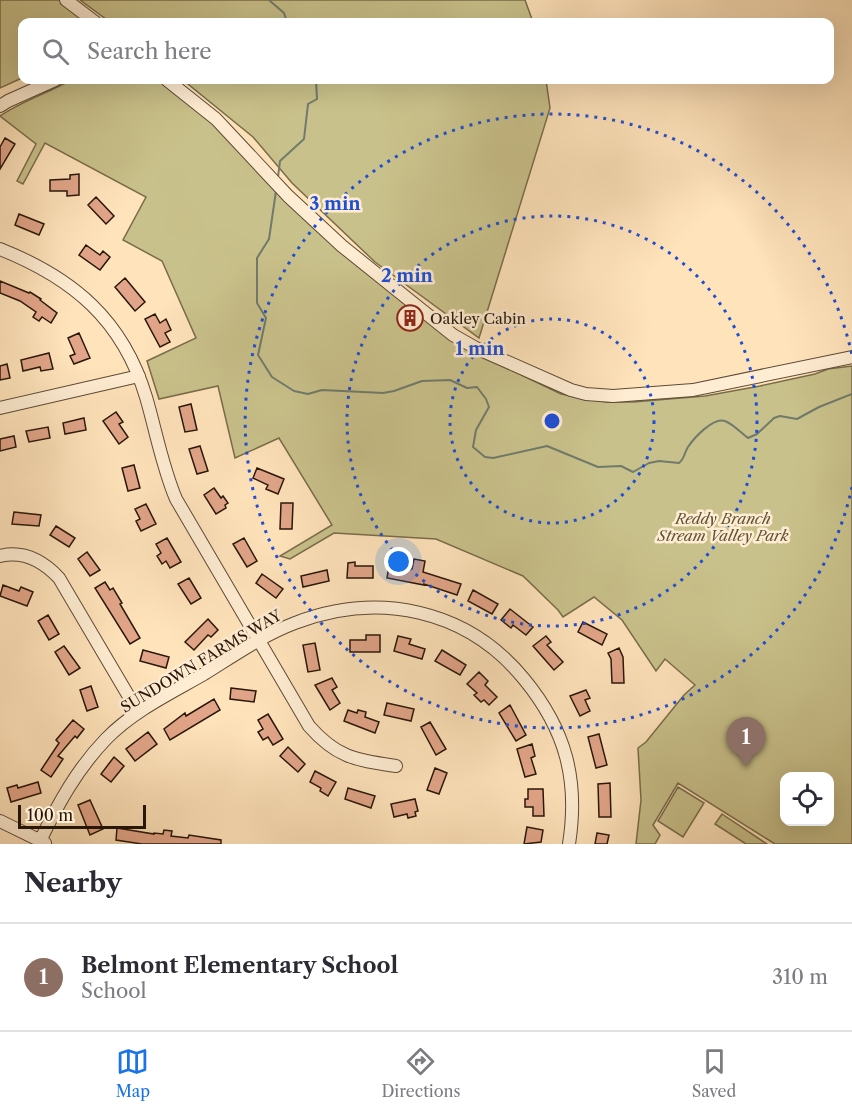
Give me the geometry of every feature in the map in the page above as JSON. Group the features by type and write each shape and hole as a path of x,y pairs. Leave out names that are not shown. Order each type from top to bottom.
{"street":[{"path":"66,0 90,18"},
{"path":"0,106 46,84"},
{"path":"172,84 216,119 288,196 342,246 453,335 476,348 571,390 613,396 693,390 852,357"},
{"path":"0,249 50,272 72,287 113,327 139,375 165,474 176,499 309,726 323,742 339,753 396,766"},
{"path":"0,408 139,375"},
{"path":"0,556 17,554 33,557 54,573 138,712"},
{"name":"SUNDOWN FARMS WAY","path":"43,843 62,797 83,765 107,737 138,712 293,623 323,613 377,607 408,610 440,618 486,642 512,664 542,700 561,738 572,789 572,826 569,844"},
{"path":"0,821 43,843"}],"green space":[{"path":"0,0 63,0 87,18 18,18 18,80 0,88"},
{"path":"80,0 525,0 532,18 105,18"},
{"name":"Reddy Branch Stream Valley Park","path":"63,84 172,84 445,335 561,394 606,402 705,396 815,374 828,369 852,366 852,844 775,844 678,783 653,825 660,835 655,844 636,844 641,800 638,748 646,742 684,695 695,685 665,659 656,671 622,620 594,597 563,617 523,576 436,539 334,533 290,559 280,556 332,525 279,438 235,458 218,386 159,399 147,361 196,338 162,261 123,240 146,197 45,143 23,184 17,181 36,144 0,116"},
{"path":"188,84 547,84 550,108 479,338 375,262 292,183 253,137"},
{"path":"678,787 704,803 683,837 658,821"},
{"path":"722,814 767,844 746,844 715,824"}],"building":[{"path":"5,138 15,144 0,169 0,147"},
{"path":"79,174 79,195 67,196 67,191 50,191 50,180 70,179 70,175"},
{"path":"96,197 114,216 106,224 88,205"},
{"path":"19,214 44,224 39,235 15,225"},
{"path":"86,245 100,255 103,251 110,257 100,270 79,255"},
{"path":"125,278 145,302 135,311 115,287"},
{"path":"0,281 30,292 41,299 57,313 51,323 42,317 39,321 33,317 36,312 20,301 0,293"},
{"path":"155,314 160,323 166,319 171,330 165,333 170,342 160,347 145,319"},
{"path":"79,333 90,358 74,364 70,356 75,354 68,338"},
{"path":"49,353 53,369 41,371 40,367 23,371 21,360"},
{"path":"7,364 10,378 0,380 0,366"},
{"path":"191,404 197,430 185,432 179,407"},
{"path":"116,412 123,422 119,424 128,437 119,444 103,421"},
{"path":"84,418 86,430 65,434 63,423"},
{"path":"48,427 50,438 29,442 26,431"},
{"path":"14,436 16,447 0,451 0,439"},
{"path":"200,446 208,471 197,474 189,449"},
{"path":"134,465 140,488 128,491 122,468"},
{"path":"257,468 284,479 278,494 266,489 268,485 253,478"},
{"path":"214,488 228,503 225,505 226,508 216,514 204,495"},
{"path":"281,503 293,503 292,529 280,529"},
{"path":"146,504 156,524 141,531 136,521 140,519 135,509"},
{"path":"14,512 41,515 39,526 12,524"},
{"path":"56,526 75,538 69,547 50,535"},
{"path":"167,538 181,562 170,568 166,561 162,564 157,556 161,553 156,544"},
{"path":"244,538 257,561 247,567 233,544"},
{"path":"87,552 100,570 90,576 78,559"},
{"path":"414,559 425,561 423,572 461,584 457,595 424,584 387,578 389,565 412,569"},
{"path":"355,562 355,566 373,566 373,578 347,578 348,563"},
{"path":"327,570 329,581 303,587 301,576"},
{"path":"262,574 283,589 276,598 256,583"},
{"path":"189,578 201,598 191,604 178,584"},
{"path":"105,582 110,590 113,588 140,638 130,644 95,588"},
{"path":"3,585 19,591 21,587 33,592 27,606 0,596"},
{"path":"473,590 498,604 492,614 468,601"},
{"path":"510,609 533,627 526,635 513,625 511,628 501,620"},
{"path":"48,615 59,634 49,640 38,621"},
{"path":"208,619 218,630 211,637 208,635 194,650 185,642"},
{"path":"583,622 607,634 602,645 578,632"},
{"path":"366,635 380,635 380,652 350,652 350,640 366,640"},
{"path":"398,636 411,639 409,644 425,649 422,659 394,651"},
{"path":"546,636 551,642 547,645 563,662 554,670 533,646"},
{"path":"315,643 320,670 308,672 303,645"},
{"path":"64,646 80,668 69,675 55,652"},
{"path":"619,648 623,657 624,683 612,683 611,659 608,653"},
{"path":"143,650 169,657 166,668 140,661"},
{"path":"442,650 466,665 460,675 435,661"},
{"path":"479,672 488,681 485,685 497,697 489,705 484,700 481,702 474,695 477,693 467,684"},
{"path":"332,678 337,687 332,690 340,703 330,710 315,685"},
{"path":"91,686 98,707 87,711 80,690"},
{"path":"231,688 256,691 254,702 230,699"},
{"path":"586,690 590,698 585,700 590,711 580,716 570,696"},
{"path":"214,699 220,710 170,740 164,729 185,713 186,716"},
{"path":"387,703 414,709 411,721 384,715"},
{"path":"510,705 526,735 516,741 499,713"},
{"path":"348,710 357,713 358,710 366,712 365,717 379,722 375,733 344,721"},
{"path":"268,714 283,739 273,745 268,737 263,740 258,732 263,729 258,720"},
{"path":"73,720 84,729 58,756 63,759 51,777 41,770 59,743 56,740"},
{"path":"430,722 446,749 436,755 421,727"},
{"path":"148,732 157,744 135,761 126,749"},
{"path":"599,734 607,765 596,768 588,737"},
{"path":"532,744 535,756 531,758 536,774 525,777 517,749"},
{"path":"288,747 305,764 298,772 280,756"},
{"path":"114,757 124,766 111,782 101,774"},
{"path":"435,768 447,773 439,794 427,790"},
{"path":"315,771 336,782 328,796 320,791 321,788 310,782"},
{"path":"38,782 41,793 11,802 7,788 17,785 18,788"},
{"path":"610,783 611,817 599,817 598,784"},
{"path":"348,788 375,796 371,808 345,799"},
{"path":"528,789 543,789 544,816 533,816 533,807 525,807"},
{"path":"415,799 418,811 415,812 416,816 408,818 407,814 394,817 391,804"},
{"path":"90,800 103,829 90,835 78,805"},
{"path":"527,827 543,830 541,842 524,844"},
{"path":"117,828 154,834 163,834 164,830 172,831 171,836 188,838 189,835 221,840 221,844 142,844 116,840"},
{"path":"597,833 609,835 607,844 595,844"}],"waterway":[{"path":"269,0 284,13 286,18"},
{"path":"278,177 280,161 304,139 308,104 317,99 316,84"},
{"path":"276,191 269,239 257,258 257,303 266,318 258,355 272,377 294,391 308,394 322,390 383,393 422,381 450,380 467,388 477,387 486,399 489,407 476,430 473,447 485,457 493,458 547,446 598,467 621,466 633,472 649,463 659,461 679,463 695,439 715,422 728,422 748,438 757,434 774,418 780,416 797,419 819,407 852,394"}],"place":[{"name":"Oakley Cabin","path":"410,318"},
{"name":"Belmont Elementary School","path":"746,767"}]}
